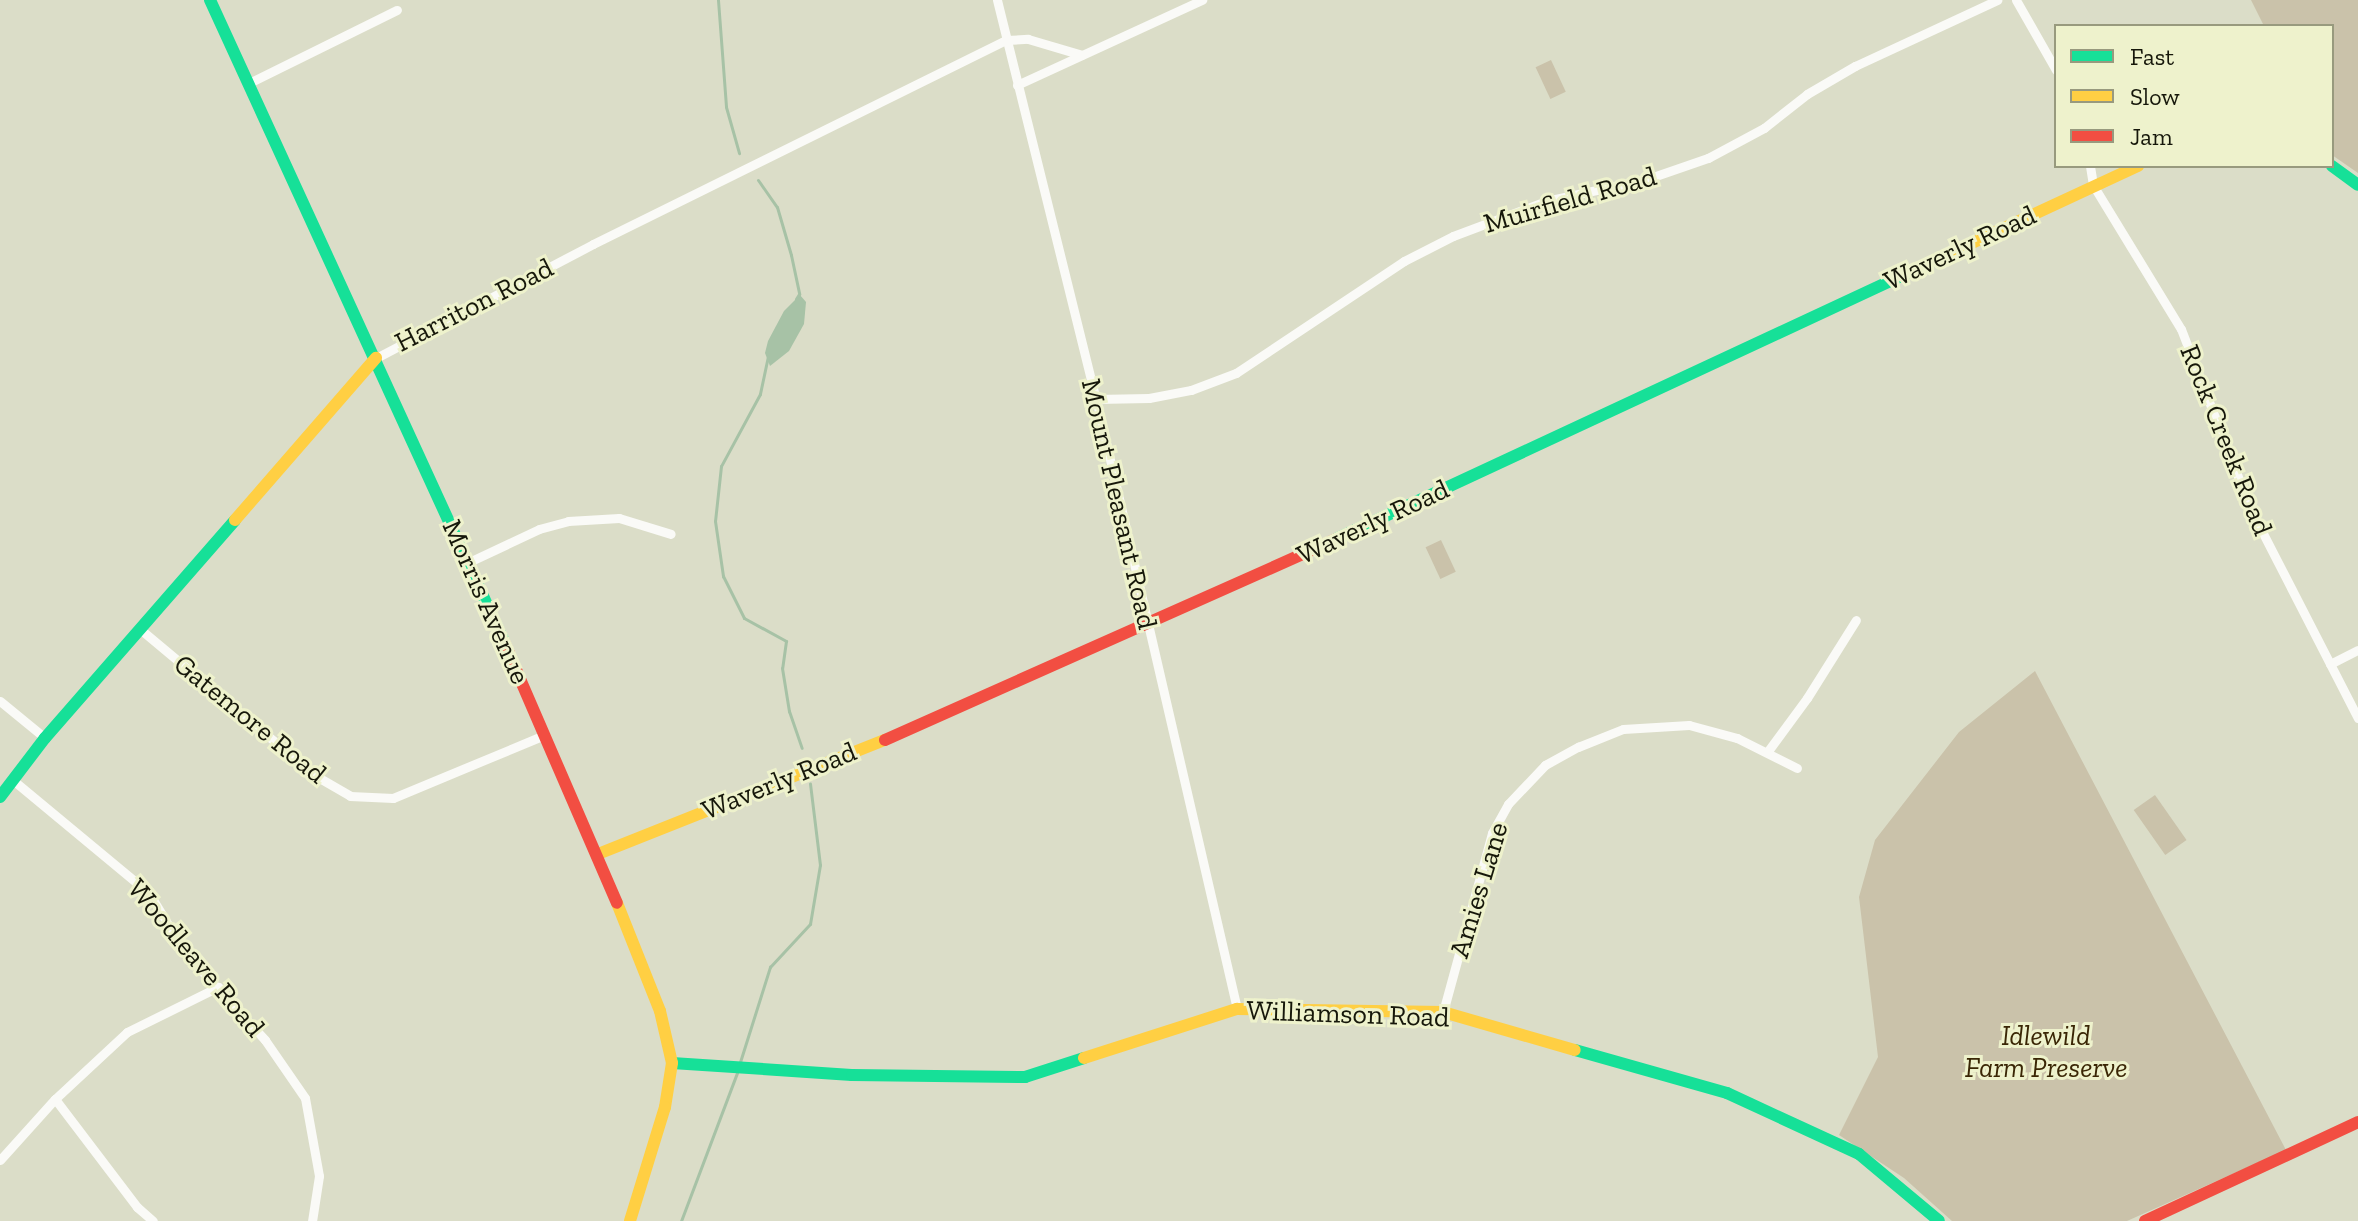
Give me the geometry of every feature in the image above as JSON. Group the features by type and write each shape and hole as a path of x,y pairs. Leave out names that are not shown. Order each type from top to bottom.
{"street":[{"name":"Morris Avenue","path":"210,0 469,562 598,854 660,1011 672,1063 665,1107 630,1221"},
{"name":"Mount Pleasant Road","path":"997,0 1096,399 1237,1009"},
{"path":"1017,85 1202,0"},
{"name":"Muirfield Road","path":"1096,399 1149,398 1191,390 1236,373 1404,261 1453,236 1546,201 1647,179 1708,158 1764,128 1807,94 1855,66 1997,0"},
{"path":"2016,0 2054,66"},
{"path":"249,83 397,10"},
{"path":"1006,40 1028,39 1082,55"},
{"name":"Harriton Road","path":"0,797 45,738 376,358 579,251 1006,40"},
{"path":"2334,167 2358,185"},
{"name":"Rock Creek Road","path":"2090,168 2093,185 2181,329 2251,510 2358,718"},
{"name":"Waverly Road","path":"598,854 899,734 1238,585 2133,168"},
{"path":"469,562 539,529 568,521 619,518 671,534"},
{"path":"1768,751 1807,698 1856,620"},
{"name":"Gatemore Road","path":"140,629 316,776 350,796 393,798 544,735"},
{"path":"2330,664 2358,650"},
{"path":"0,701 45,738"},
{"name":"Amies Lane","path":"1443,1012 1492,833 1508,804 1545,765 1578,747 1623,729 1689,725 1768,751 1797,768"},
{"name":"Woodleave Road","path":"14,781 149,893 186,954 265,1040 305,1098 319,1176 312,1221"},
{"path":"0,1160 55,1099 127,1032 218,987"},
{"name":"Williamson Road","path":"672,1063 850,1075 1025,1077 1237,1009 1443,1012 1727,1093 1859,1154 1939,1221"},
{"path":"55,1099 137,1207 153,1221"},
{"path":"2145,1221 2358,1122"}],"green space":[{"path":"2251,0 2358,0 2358,173 2334,156 2334,24 2263,24"},
{"path":"1551,60 1566,92 1550,99 1536,67"},
{"path":"1441,540 1456,572 1440,579 1426,547"},
{"name":"Idlewild Farm Preserve","path":"2035,671 2286,1150 2127,1221 1952,1221 1904,1178 1839,1135 1878,1057 1859,897 1875,840 1959,732"},
{"path":"2155,795 2187,840 2165,855 2134,810"}],"shaded area":[{"path":"800,295 806,302 804,324 789,351 770,366 765,353 768,341 784,311"}],"waterway":[{"path":"718,0 726,107 739,153"},
{"path":"758,180 777,207 791,255 799,294 796,299"},
{"path":"768,356 760,394 721,466 715,521 723,576 744,618 786,641 782,668 789,711 802,748"},
{"path":"740,1062 770,967 810,924 820,865 810,784"},
{"path":"681,1221 738,1070"}],"traffic: fast":[{"path":"210,0 504,642"},
{"path":"2334,167 2358,185"},
{"path":"1336,539 1944,256"},
{"path":"0,797 45,738 235,520"},
{"path":"1575,1050 1727,1093 1859,1154 1939,1221"},
{"path":"672,1063 852,1075 1025,1077 1084,1058"}],"traffic: slow":[{"path":"1944,256 2134,168"},
{"path":"235,520 376,358"},
{"path":"598,854 885,740"},
{"path":"617,903 660,1011 672,1063 665,1107 630,1221"},
{"path":"1084,1058 1237,1009 1443,1012 1575,1050"}],"traffic: jam":[{"path":"885,740 1336,539"},
{"path":"504,642 617,903"},
{"path":"2145,1221 2358,1122"}]}
